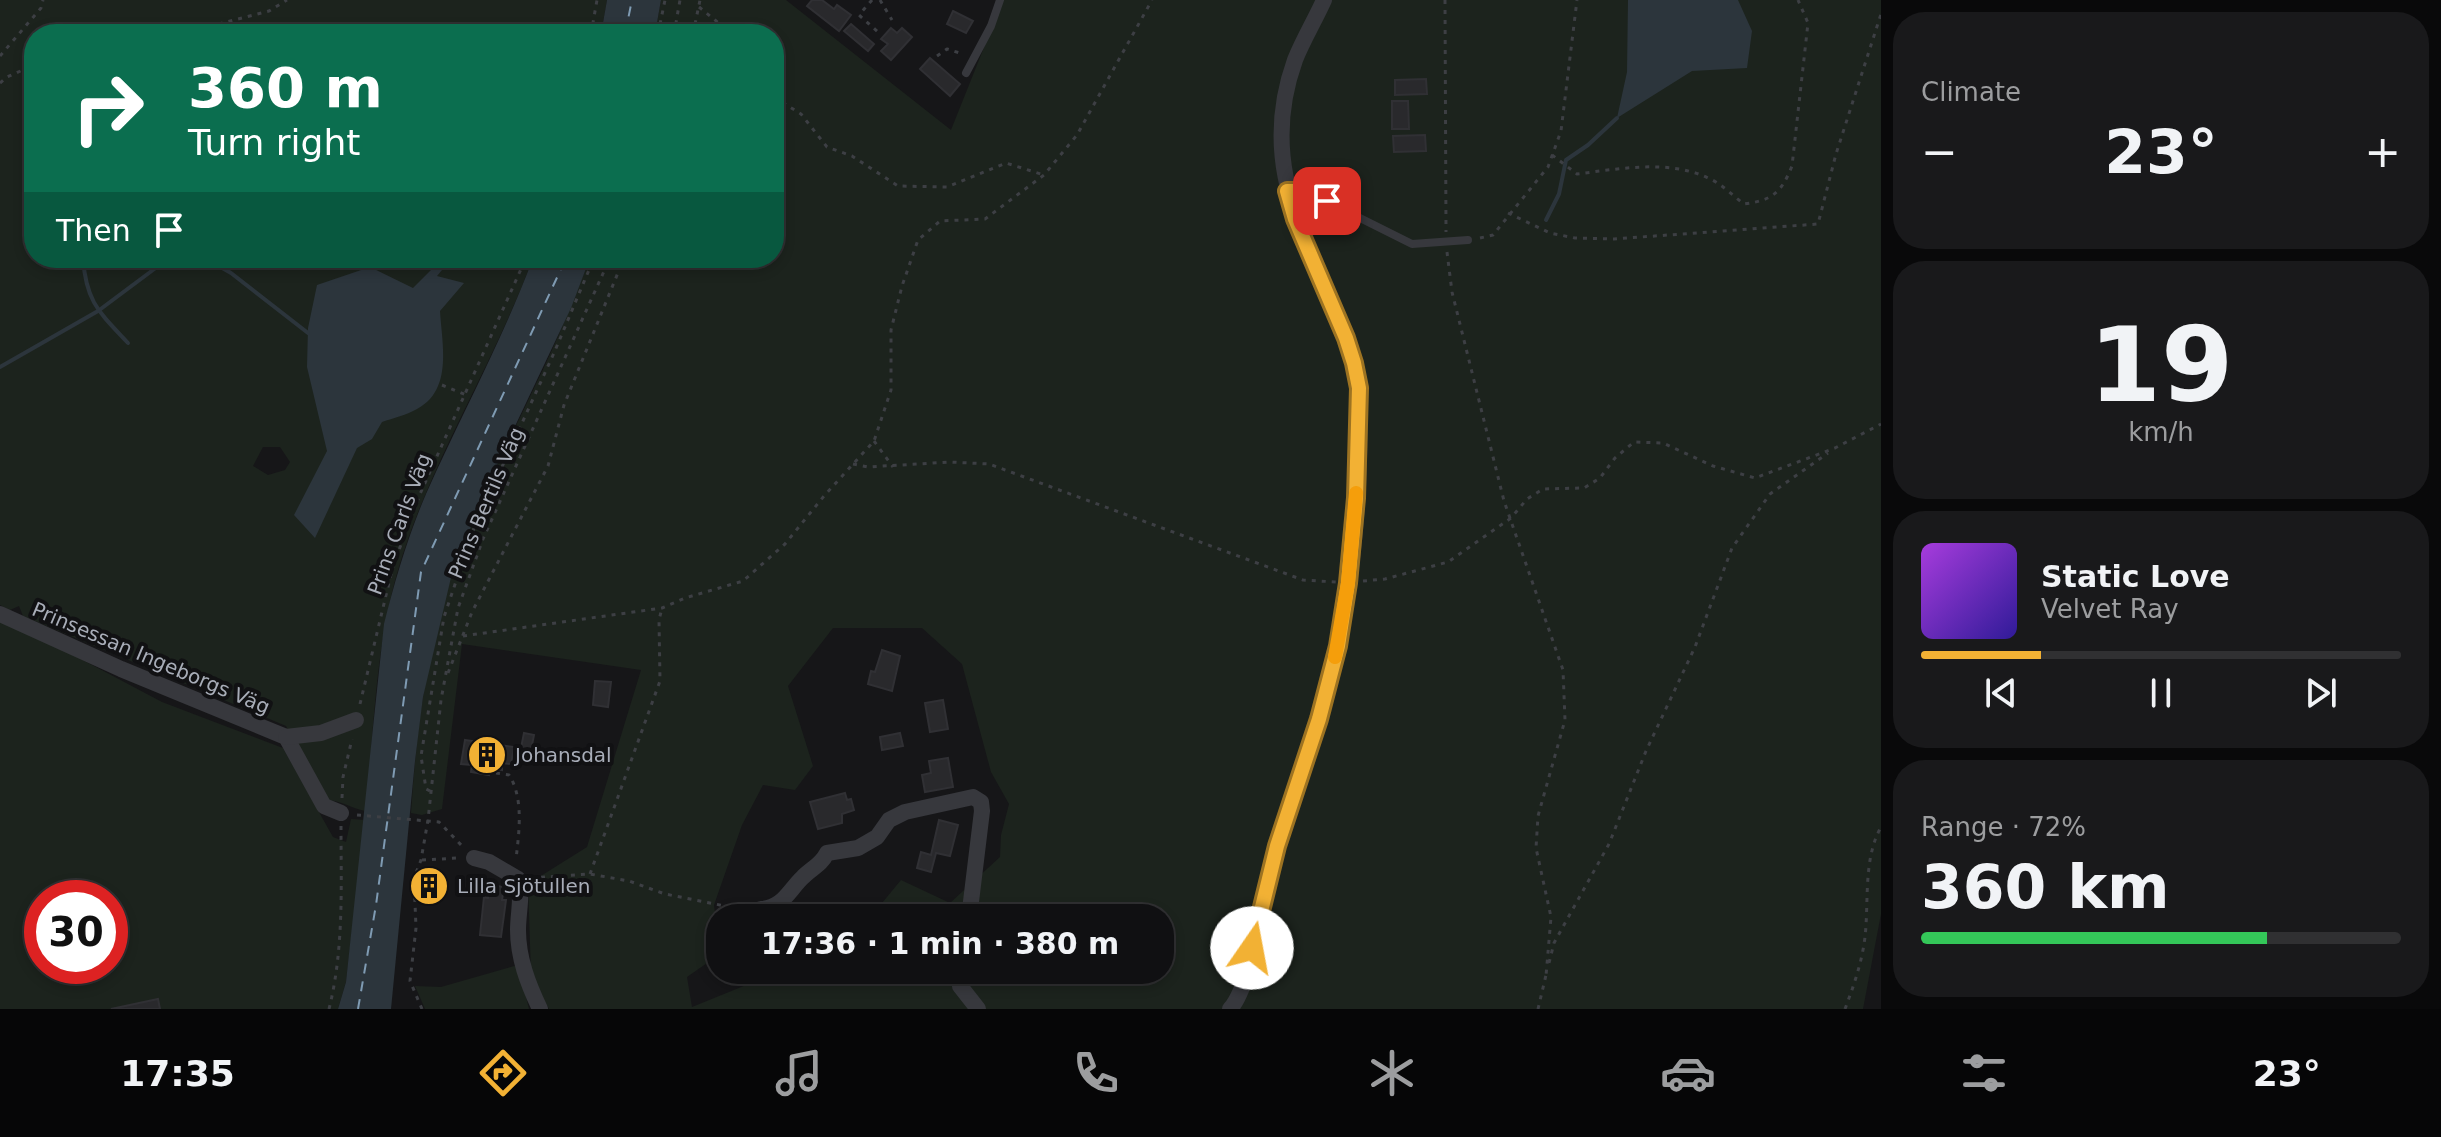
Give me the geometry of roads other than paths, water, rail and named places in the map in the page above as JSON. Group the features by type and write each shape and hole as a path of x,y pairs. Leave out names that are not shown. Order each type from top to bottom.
{"street":[{"path":"1230,1009 1244,987 1277,846 1319,719 1338,646 1356,498 1359,388 1346,338 1295,219 1287,191 1281,147 1286,92 1295,60 1324,0"},
{"name":"Prinsessan Ingeborgs Väg","path":"0,614 110,664 286,737 321,733 356,720"},
{"name":"Prinsessan Ingeborgs Väg","path":"286,737 324,806 348,814"},
{"path":"778,904 802,878 823,862 827,853 858,848 877,837 889,820 905,812 973,797 981,802 982,811 971,904"},
{"path":"474,858 489,862 514,877 521,888 520,952 524,971 540,1009"},
{"path":"960,984 978,1009"}],"lane":[{"path":"966,73 991,26 1000,0"},
{"path":"1287,191 1306,191 1412,244 1468,240"}],"waterway":[{"path":"1546,220 1559,194 1566,160 1588,145 1617,118"},
{"path":"84,268 87,285 96,305 128,343"},
{"path":"0,367 98,311 156,268"},
{"path":"222,268 308,333"}],"place":[{"name":"Johansdal","path":"487,755"},
{"name":"Lilla Sjötullen","path":"429,886"}]}
